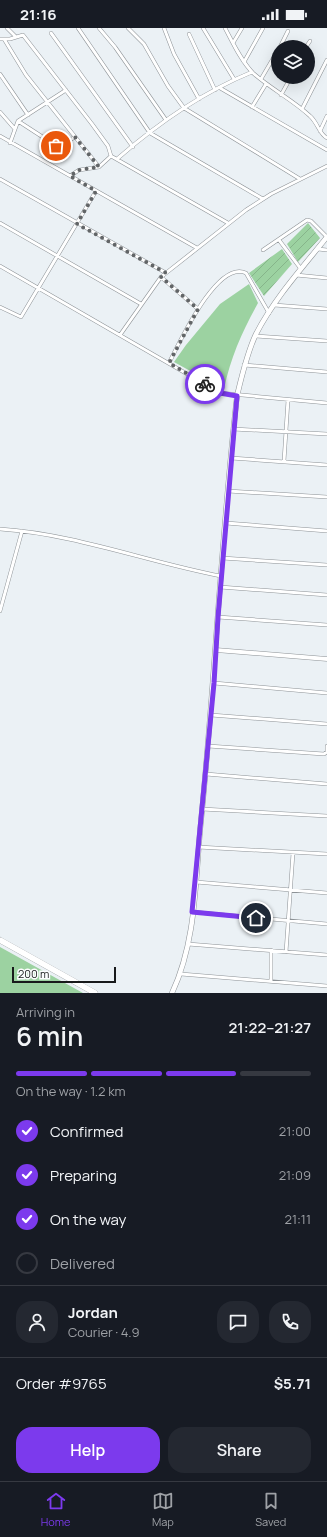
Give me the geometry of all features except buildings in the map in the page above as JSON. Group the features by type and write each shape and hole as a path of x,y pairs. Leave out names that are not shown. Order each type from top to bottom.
{"highway":[{"path":"0,940 95,993"}],"main road":[{"path":"172,993 181,974 188,944 196,882 214,683 222,558 237,396 244,365 256,336 269,313 296,275 327,237"}],"street":[{"path":"7,28 16,37"},
{"path":"78,28 150,133 263,199"},
{"path":"99,28 115,47 166,120"},
{"path":"128,28 144,44 168,86 184,108 300,179"},
{"path":"164,28 174,54 199,99"},
{"path":"203,28 234,80"},
{"path":"226,28 244,62 252,72 317,122 320,131 327,138"},
{"path":"233,43 242,28"},
{"path":"244,62 263,28"},
{"path":"284,40 288,31"},
{"path":"51,33 133,146"},
{"path":"189,34 215,90"},
{"path":"99,167 26,75 2,39 23,35 108,146 112,156 228,223"},
{"path":"302,109 327,60"},
{"path":"261,79 271,62"},
{"path":"117,159 166,120 184,108 215,90 252,72"},
{"path":"0,74 28,115"},
{"path":"252,107 266,84"},
{"path":"281,95 286,84"},
{"path":"220,88 327,150"},
{"path":"10,143 14,128 18,121 66,90"},
{"path":"0,112 14,128"},
{"path":"320,131 327,116"},
{"path":"18,121 56,146 75,137"},
{"path":"0,136 197,248"},
{"path":"70,176 79,170 99,167 112,156"},
{"path":"120,335 161,277 228,223 263,199 327,166"},
{"path":"0,179 77,224 166,273"},
{"path":"0,307 21,317 96,191"},
{"path":"263,250 308,220 311,221 327,237"},
{"path":"0,223 142,304"},
{"path":"279,240 302,269"},
{"path":"318,249 327,250"},
{"path":"0,266 220,393 237,396 327,403"},
{"path":"169,363 198,309 216,284 232,273 242,271 246,273 269,313"},
{"path":"296,275 327,278"},
{"path":"161,277 198,309"},
{"path":"274,305 327,309"},
{"path":"256,336 327,341"},
{"path":"244,365 327,372"},
{"path":"284,461 288,400"},
{"path":"233,429 327,434"},
{"path":"231,458 327,465"},
{"path":"228,491 327,496"},
{"path":"226,523 327,531"},
{"path":"0,529 22,531 98,545 221,576"},
{"path":"0,611 22,531"},
{"path":"222,558 327,565"},
{"path":"220,587 327,595"},
{"path":"218,617 327,625"},
{"path":"216,650 327,659"},
{"path":"214,683 327,692"},
{"path":"211,715 327,724"},
{"path":"208,746 324,754 327,752 327,746"},
{"path":"206,774 327,784"},
{"path":"202,809 327,816"},
{"path":"198,847 327,854"},
{"path":"286,952 289,890 293,853"},
{"path":"196,882 327,893"},
{"path":"192,912 327,924"},
{"path":"188,944 327,955"},
{"path":"271,950 271,981"},
{"path":"181,974 327,986"}],"green space":[{"path":"308,223 320,238 298,262 287,244"},
{"path":"282,249 292,264 264,296 249,273"},
{"path":"249,284 258,303 238,344 224,389 201,377 204,370 198,366 194,373 174,362 220,304"},
{"path":"0,947 83,993 0,993"}],"way so far":[{"path":"56,146 58,147 75,137 99,167 92,170 79,170 70,176 96,191 77,224 166,273 161,277 198,309 169,363 205,384"}],"route":[{"path":"205,384 220,393 237,396 218,617 214,683 192,912 256,918"}]}
